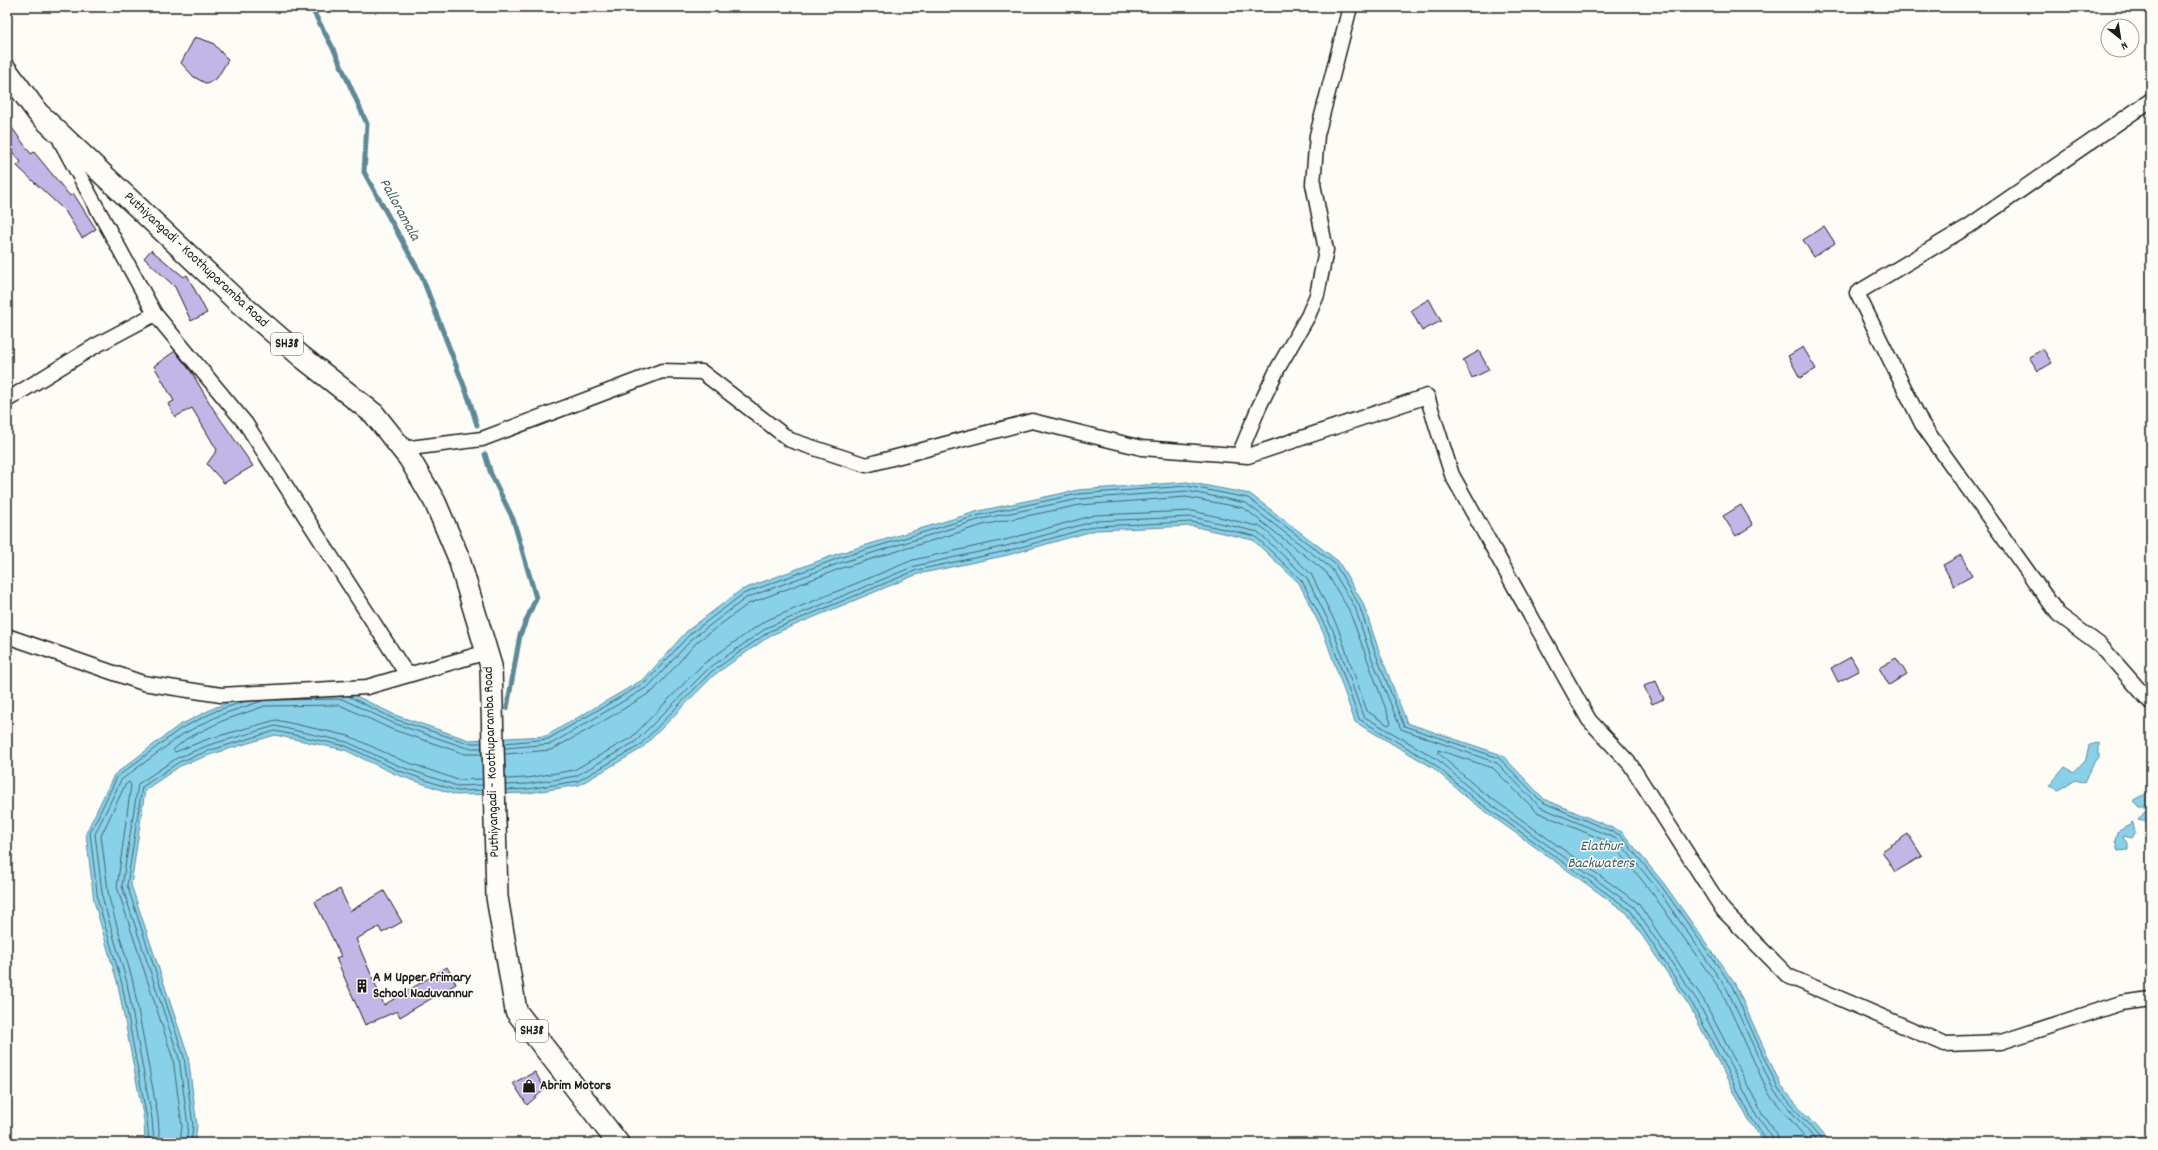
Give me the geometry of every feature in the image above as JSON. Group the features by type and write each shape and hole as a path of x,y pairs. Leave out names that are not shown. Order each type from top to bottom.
{"main road":[{"name":"Puthiyangadi - Koothuparamba Road","path":"7,71 38,113 236,300 302,357 374,414 402,449 435,502 458,556 489,659 497,897 516,1011 618,1143"}],"street":[{"path":"1239,455 1259,407 1278,368 1308,316 1317,295 1326,250 1313,184 1317,135 1350,7"},
{"path":"2151,100 1969,226 1857,293 1922,424 2026,570 2058,614 2100,646 2151,703"},
{"path":"53,127 155,314 246,424 402,667 409,675"},
{"path":"7,400 95,346 155,314"},
{"path":"402,449 482,440 662,370 702,372 790,440 866,465 1032,421 1142,448 1248,456 1427,396 1452,475 1589,720 1630,764 1723,910 1788,976 1946,1044 2002,1042 2121,1003 2151,998"},
{"path":"7,636 143,683 221,695 367,687 409,675 489,659"}],"water":[{"name":"Elathur Backwaters","path":"1187,482 1250,494 1338,561 1363,603 1379,651 1407,723 1502,755 1544,799 1622,832 1665,885 1735,984 1781,1086 1830,1143 1765,1143 1749,1121 1690,1007 1627,913 1471,801 1432,767 1355,722 1324,634 1299,583 1253,540 1192,526 1096,530 1008,555 918,574 771,635 714,675 641,749 579,785 528,793 456,795 395,774 345,750 275,735 212,754 180,766 145,790 131,885 188,1056 197,1126 195,1143 145,1143 144,1120 118,985 94,901 86,833 114,775 178,726 216,707 262,691 344,690 395,715 469,740 546,736 644,679 687,631 741,590 837,554 979,511 1078,490"},
{"path":"2099,743 2099,757 2092,766 2084,783 2075,780 2058,790 2049,786 2065,767 2074,772 2086,759 2089,745"},
{"path":"2151,791 2151,823 2138,820 2149,807 2139,807 2133,801"},
{"path":"2133,823 2135,833 2132,838 2124,836 2123,838 2128,844 2128,850 2118,851 2115,840 2117,832"},
{"path":"2151,1137 2151,1143 2098,1143 2101,1142"}],"building":[{"path":"195,37 213,43 228,60 217,78 207,84 194,77 181,63"},
{"path":"7,121 31,154 34,152 70,196 73,193 96,229 82,238 65,211 17,166 21,162 7,146"},
{"path":"1824,226 1835,243 1814,257 1803,240"},
{"path":"151,250 184,277 187,275 207,313 191,321 175,287 144,258"},
{"path":"1429,299 1441,321 1422,331 1411,310"},
{"path":"1803,347 1816,369 1800,378 1788,356"},
{"path":"2043,349 2052,363 2038,371 2029,357"},
{"path":"175,351 192,373 212,407 253,466 224,483 207,464 217,450 192,408 175,417 168,404 174,401 154,366"},
{"path":"1479,351 1489,370 1472,378 1463,360"},
{"path":"1741,505 1753,525 1736,536 1723,516"},
{"path":"1961,555 1972,576 1954,586 1943,565"},
{"path":"1851,657 1859,671 1838,682 1831,668"},
{"path":"1896,658 1907,674 1889,685 1879,668"},
{"path":"1656,681 1664,699 1652,704 1644,686"},
{"path":"1908,834 1922,856 1895,872 1882,851"},
{"path":"340,889 350,911 384,891 402,922 382,933 379,927 356,939 384,1005 447,967 456,984 400,1017 397,1011 365,1025 336,958 341,956 315,902"},
{"name":"Abrim Motors","path":"535,1072 545,1089 527,1105 513,1083"}],"waterway":[{"name":"Palloramala","path":"311,7 335,52 367,124 364,172 422,277 469,399 477,425"},
{"path":"485,454 491,474 513,519 536,598 520,635 507,708"}],"place":[{"name":"A M Upper Primary School Naduvannur","path":"362,986"},
{"name":"Abrim Motors","path":"529,1086"}]}
